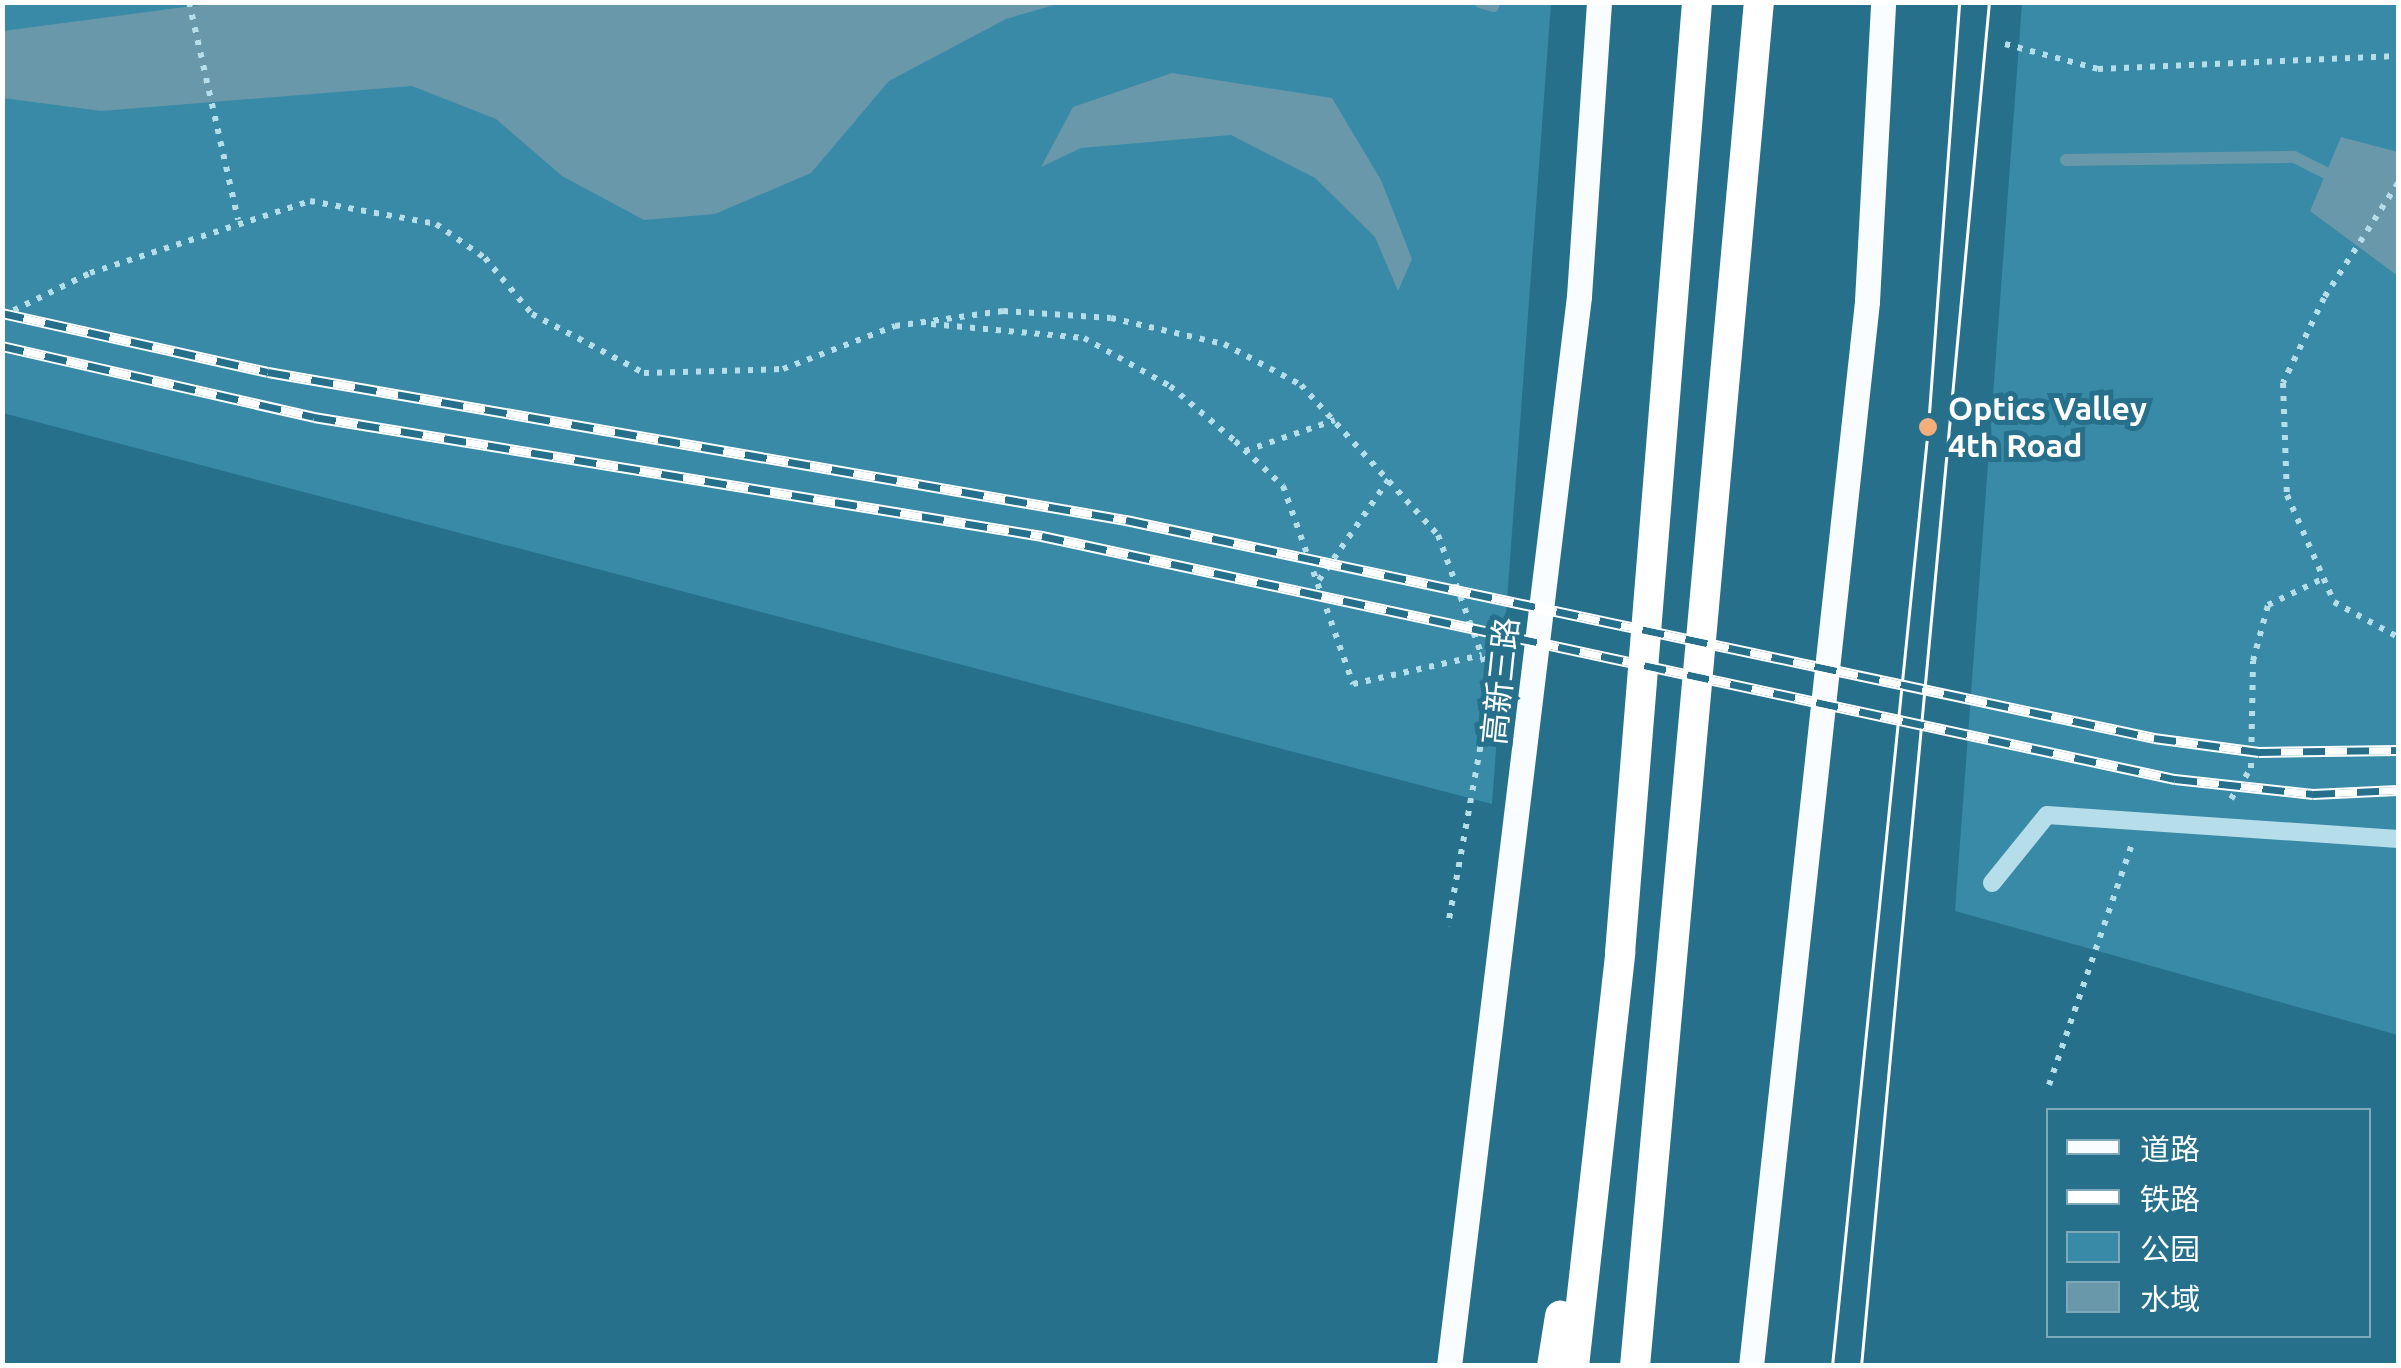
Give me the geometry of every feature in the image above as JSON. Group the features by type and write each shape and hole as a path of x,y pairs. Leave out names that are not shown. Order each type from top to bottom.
{"highway":[{"path":"1574,1366 1620,953 1697,2"},
{"path":"1650,1366 1677,960 1759,2"},
{"path":"1552,1366 1620,953"},
{"path":"1634,1366 1677,960"}],"main road":[{"name":"高新三路","path":"1449,1366 1577,315 1599,2"},
{"path":"1751,1366 1867,301 1883,2"}],"lane":[{"path":"1992,883 2047,815 2398,839"}],"path":[{"path":"189,2 238,220"},
{"path":"2005,44 2098,70 2398,56"},
{"path":"2398,183 2324,298 2283,383 2287,494 2334,602 2398,636"},
{"path":"2,316 238,220 310,200 436,224 484,258 532,314 644,373 783,368 920,323 1021,312 1111,318 1205,339 1301,385 1438,536 1492,683 1448,926"},
{"path":"920,323 1084,338 1170,386 1283,486 1354,684 1482,655"},
{"path":"1245,451 1335,420"},
{"path":"1319,580 1389,479"}],"green space":[{"path":"2,3 1551,3 1492,804 3,413"},
{"path":"2022,3 2398,3 2398,1035 1955,911"}],"water":[{"path":"215,3 1061,3 1006,19 889,81 811,173 715,214 644,220 562,176 496,119 412,86 101,111 3,98 3,31"},
{"path":"1172,73 1332,98 1381,180 1412,259 1398,291 1375,237 1315,178 1231,135 1081,148 1041,167 1073,107"},
{"path":"2341,137 2398,152 2398,276 2310,211"}],"waterway":[{"path":"1480,2 1493,6"},
{"path":"2066,160 2294,157 2338,179"}],"tram line":[{"path":"1832,1366 1928,427 1959,2"},
{"path":"1861,1366 1989,2"}],"railway":[{"path":"2,313 268,372 1126,520 2154,738 2259,752 2398,750"},
{"path":"2,346 314,417 1042,536 2175,779 2313,794 2398,790"}],"place":[{"name":"Optics Valley 4th Road","path":"1928,427"}]}
